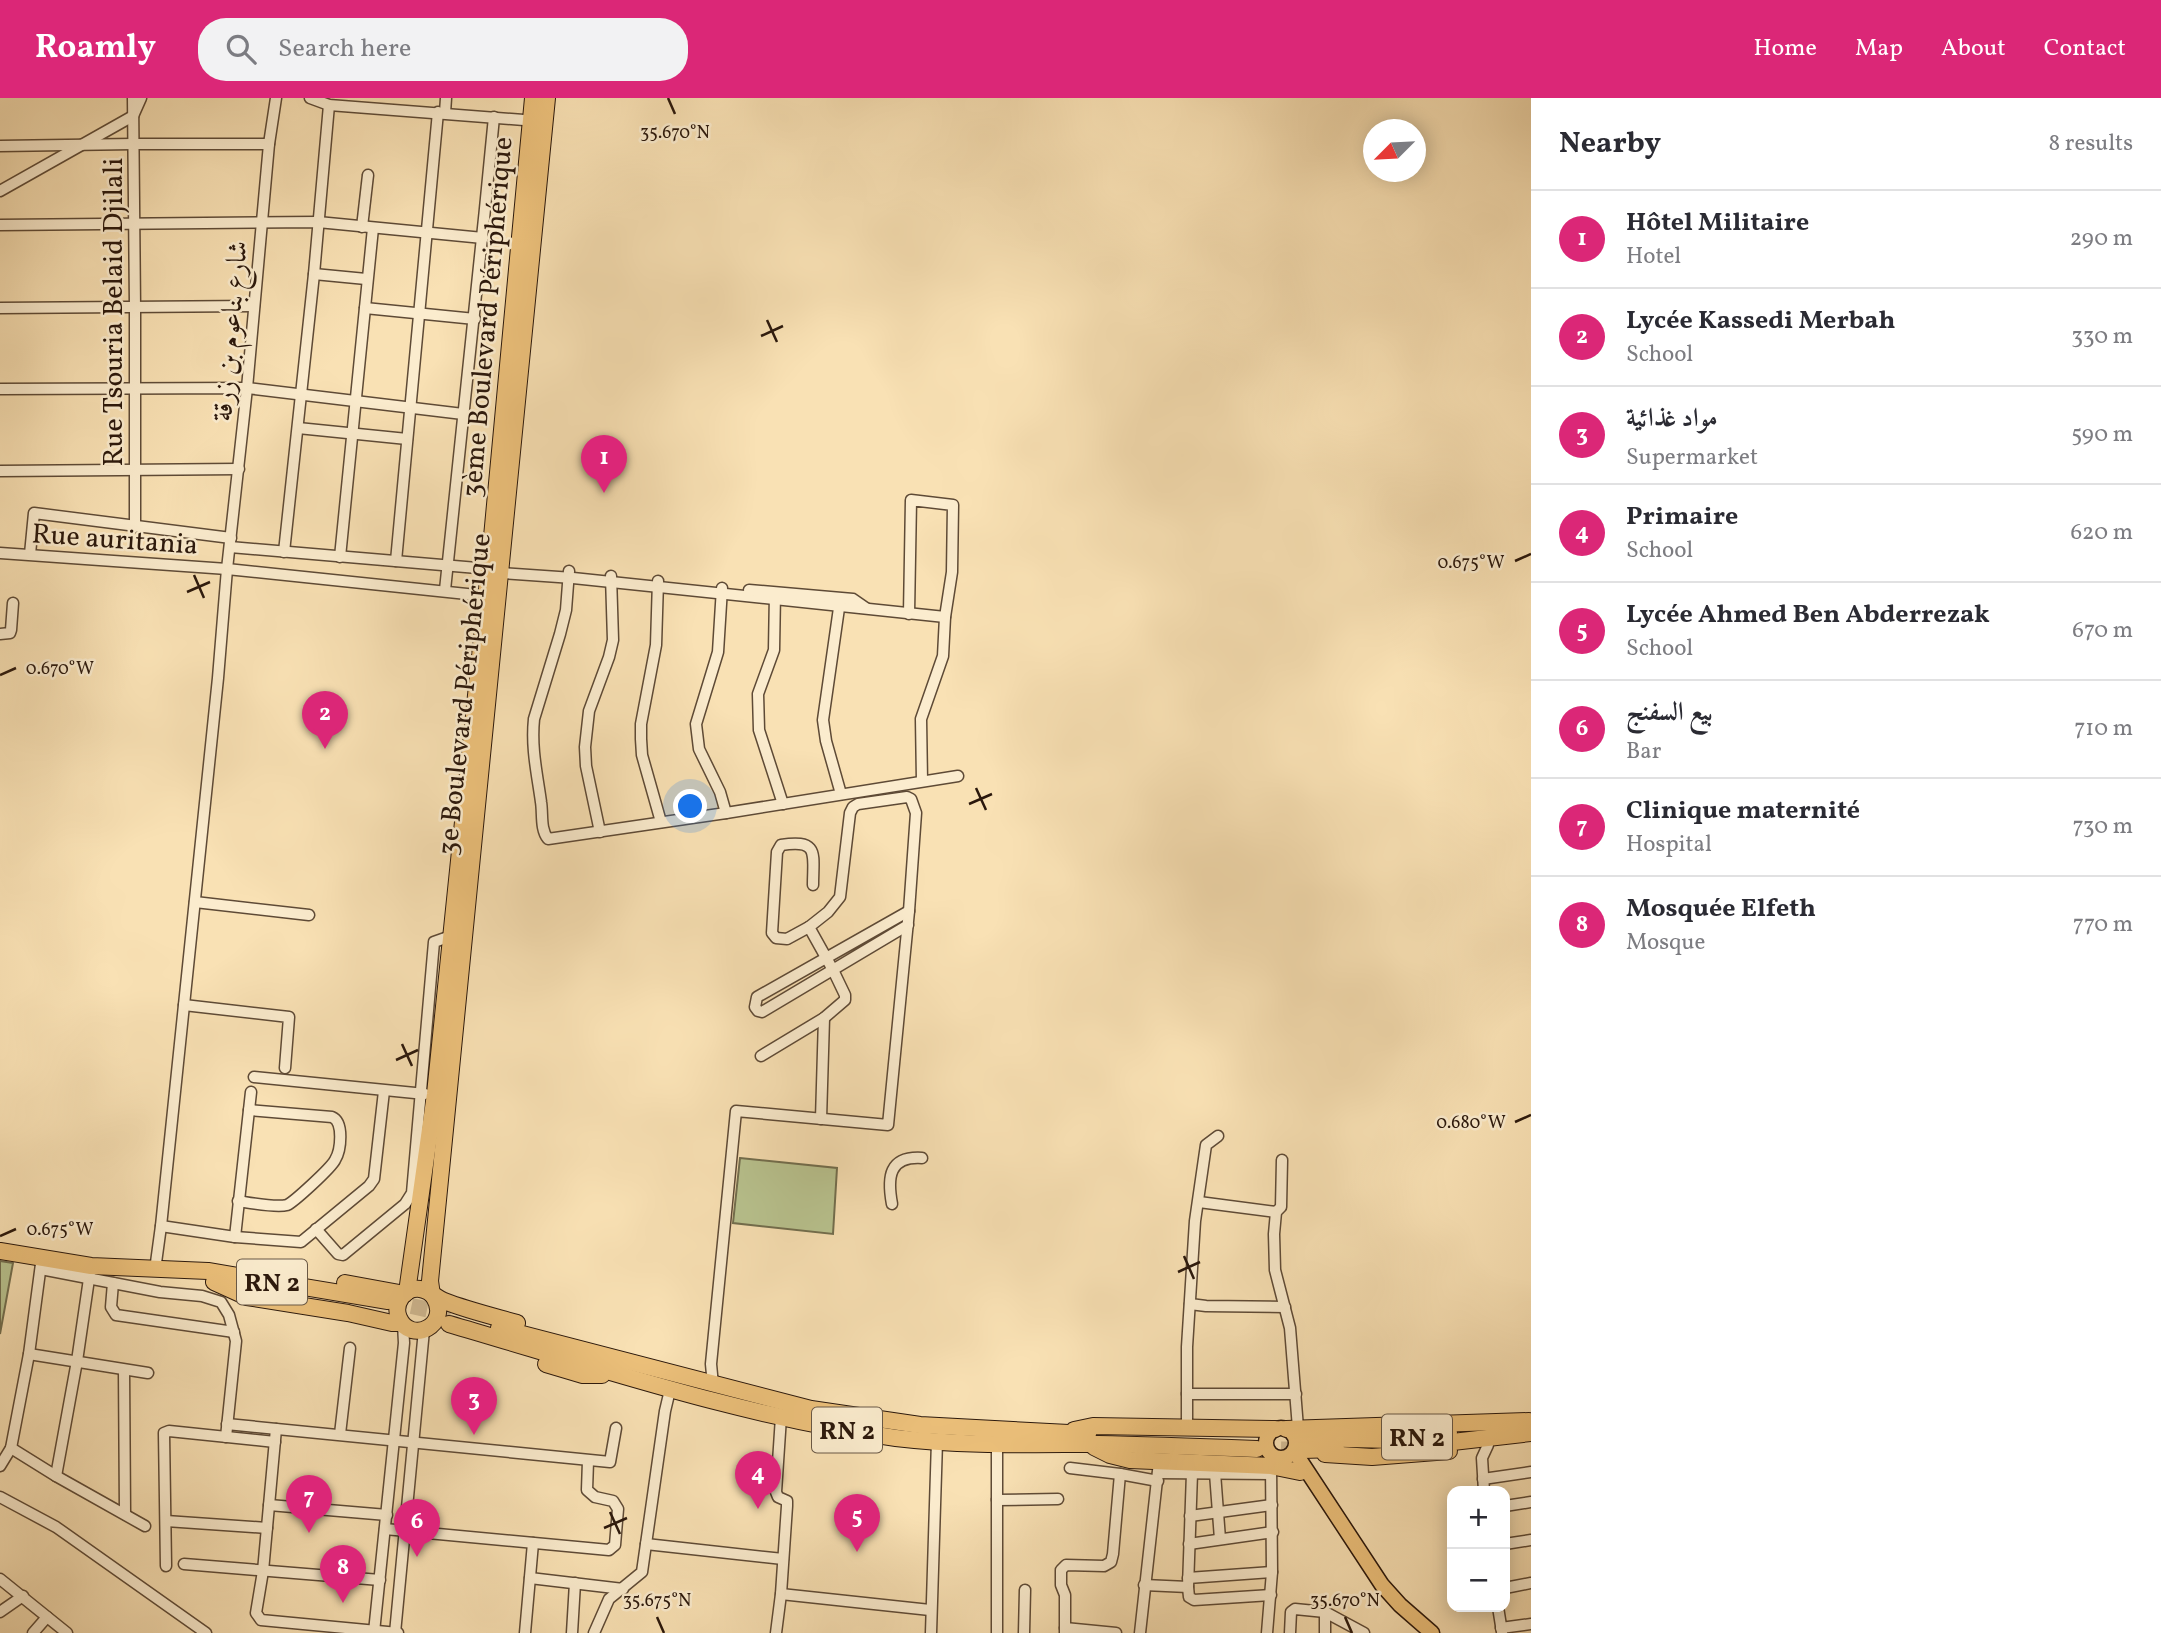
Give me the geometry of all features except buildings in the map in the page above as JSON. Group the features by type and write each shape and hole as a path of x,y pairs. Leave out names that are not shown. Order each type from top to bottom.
{"highway":[{"path":"524,98 524,120 536,145"},
{"name":"3ème Boulevard Périphérique","path":"406,1293 428,1094 451,936 493,596 499,569 502,500 536,145 533,98"},
{"path":"536,145 547,98"},
{"path":"536,145 555,122 557,98"},
{"name":"3e Boulevard Périphérique","path":"432,1291 493,596"},
{"name":"RN 2","path":"0,1251 41,1263 90,1272 155,1270 385,1300"},
{"path":"385,1300 410,1268"},
{"path":"211,1277 243,1269 385,1300 422,1289 432,1291 438,1305 438,1315 434,1324 425,1329"},
{"path":"211,1277 247,1297 348,1313 392,1324 402,1323 414,1330 425,1329 583,1375 592,1376 617,1366"},
{"name":"RN 2","path":"432,1291 451,1314 617,1366 713,1385 811,1409 920,1425 1258,1444 997,1444 898,1438 782,1417 670,1390 617,1366"},
{"path":"402,1323 397,1307 406,1293"},
{"path":"1060,1433 1093,1426 1187,1427 1291,1451"},
{"path":"1094,1444 1119,1458 1158,1472 1291,1451 1528,1427"},
{"path":"1094,1444 1165,1455 1291,1451 1373,1457 1482,1450 1528,1427"}],"main road":[{"path":"1291,1451 1382,1585 1418,1628 1433,1633"}],"street":[{"name":"Rue Tsouria Belaid Djilali","path":"132,98 135,224 135,527"},
{"path":"0,191 133,116 141,98"},
{"name":"شارع بناعوم بن زرقة","path":"155,1270 162,1226 239,469 269,144 276,98"},
{"path":"310,98 329,105 524,120"},
{"path":"396,561 418,313 441,113 446,98"},
{"path":"285,552 329,105"},
{"path":"445,590 494,117"},
{"path":"0,146 269,144"},
{"path":"340,557 365,308 368,175"},
{"path":"0,225 318,222 482,238"},
{"path":"314,274 366,279"},
{"path":"0,308 254,306"},
{"path":"365,308 475,319"},
{"path":"0,389 247,388 463,414"},
{"path":"298,428 407,439"},
{"path":"0,471 239,469"},
{"path":"909,614 911,500 953,505 952,572 943,656 921,719 922,781"},
{"path":"30,554 34,513 285,552 569,574 839,602 869,610 946,617"},
{"name":"Rue auritania","path":"0,553 227,569 493,596"},
{"path":"569,574 563,622 534,719 532,737 542,805 543,834 548,839 957,776"},
{"path":"600,832 586,765 585,747 589,711 613,640 611,579"},
{"path":"658,584 656,645 640,740 660,822"},
{"path":"722,591 718,652 696,724 699,749 720,792 726,813"},
{"path":"775,596 774,650 758,694 759,730 783,804"},
{"path":"839,602 823,720 841,794"},
{"path":"0,634 11,631 13,603"},
{"path":"713,1385 711,1364 736,1111 888,1125 916,813 911,799 907,797 853,807 850,813 840,897 828,912 809,927 787,939 776,938 772,933 777,852 782,845 801,842 810,847 813,855 813,885"},
{"path":"195,902 309,915"},
{"path":"908,925 762,1012 755,1007 757,997 909,911"},
{"path":"761,1056 824,1018 845,1000 833,970 809,927"},
{"path":"184,1005 289,1017 285,1068"},
{"path":"821,1119 824,1018"},
{"path":"254,1077 428,1094 412,1193 405,1204 344,1255 338,1254 316,1229"},
{"path":"162,1226 235,1237 301,1242 374,1179 384,1091"},
{"path":"235,1237 251,1092"},
{"path":"239,1201 282,1206 292,1202 337,1158 341,1126 337,1119 332,1117 249,1110"},
{"path":"1187,1427 1186,1347 1195,1221 1205,1150 1208,1143 1218,1136"},
{"path":"892,1205 890,1181 893,1168 910,1157 922,1158"},
{"path":"1267,1633 1272,1572 1272,1505 1291,1451 1296,1394 1290,1328 1275,1270 1274,1234 1276,1212 1281,1207 1282,1160"},
{"path":"1199,1202 1276,1212"},
{"path":"0,1466 10,1448 29,1354 41,1263"},
{"path":"56,1476 90,1272 113,1283 160,1292 202,1296 221,1302 229,1315 236,1341 226,1437"},
{"path":"113,1283 111,1307 116,1315 234,1332"},
{"path":"1189,1304 1285,1307"},
{"path":"374,1632 404,1343 402,1323"},
{"path":"276,1429 263,1571 256,1613 258,1618 351,1631 397,1633 425,1329"},
{"path":"340,1434 349,1348"},
{"path":"29,1354 148,1373"},
{"path":"124,1370 125,1514"},
{"path":"594,1633 609,1599 642,1572 670,1390"},
{"path":"1187,1394 1296,1394"},
{"path":"776,1633 788,1506 785,1499 778,1497 776,1492 782,1417"},
{"path":"227,1424 610,1462 616,1428"},
{"path":"166,1566 164,1433 169,1431 275,1442"},
{"path":"930,1633 937,1441"},
{"path":"997,1444 997,1633"},
{"path":"10,1448 145,1526"},
{"path":"1482,1450 1484,1486"},
{"path":"1070,1468 1120,1474 1215,1474 1291,1451"},
{"path":"385,1529 607,1550 613,1548 618,1509 612,1500 596,1497 587,1490 587,1461"},
{"path":"1140,1633 1158,1472"},
{"path":"1483,1479 1531,1472"},
{"path":"1192,1473 1189,1597 1194,1600 1271,1595"},
{"path":"1116,1633 1065,1631 1065,1595 1061,1584 1061,1570 1066,1565 1104,1566 1111,1562 1114,1554 1120,1474"},
{"path":"1215,1474 1220,1539"},
{"path":"0,1496 56,1527 206,1633"},
{"path":"997,1500 1058,1499"},
{"path":"1510,1505 1531,1502"},
{"path":"269,1505 387,1515"},
{"path":"1190,1516 1272,1505"},
{"path":"166,1521 267,1528"},
{"path":"1189,1544 1272,1532"},
{"path":"1510,1543 1531,1540"},
{"path":"525,1633 533,1542"},
{"path":"646,1544 783,1559"},
{"path":"184,1564 380,1580"},
{"path":"1144,1585 1188,1583 1272,1572"},
{"path":"530,1578 623,1588"},
{"path":"0,1579 67,1633"},
{"path":"572,1633 575,1583"},
{"path":"1510,1587 1531,1583"},
{"path":"1024,1633 1025,1590"},
{"path":"781,1594 930,1610"},
{"path":"0,1612 23,1596"},
{"path":"1290,1633 1291,1612 1295,1609 1325,1612 1360,1632"},
{"path":"1325,1612 1325,1633"},
{"path":"1499,1612 1501,1630 1531,1624"},
{"path":"33,1633 47,1617"}],"green space":[{"path":"740,1158 837,1168 833,1234 733,1223"},
{"path":"0,1261 13,1263 0,1334"}],"tunnel":[{"path":"388,1301 454,1315"},
{"path":"1257,1449 1303,1450"}],"place":[{"name":"Hôtel Militaire","path":"604,493"},
{"name":"Lycée Kassedi Merbah","path":"325,749"},
{"name":"مواد غذائية","path":"474,1435"},
{"name":"Primaire","path":"758,1509"},
{"name":"Clinique maternité","path":"309,1533"},
{"name":"Lycée Ahmed Ben Abderrezak","path":"857,1552"},
{"name":"بيع السفنج","path":"417,1557"},
{"name":"Mosquée Elfeth","path":"343,1603"}]}
